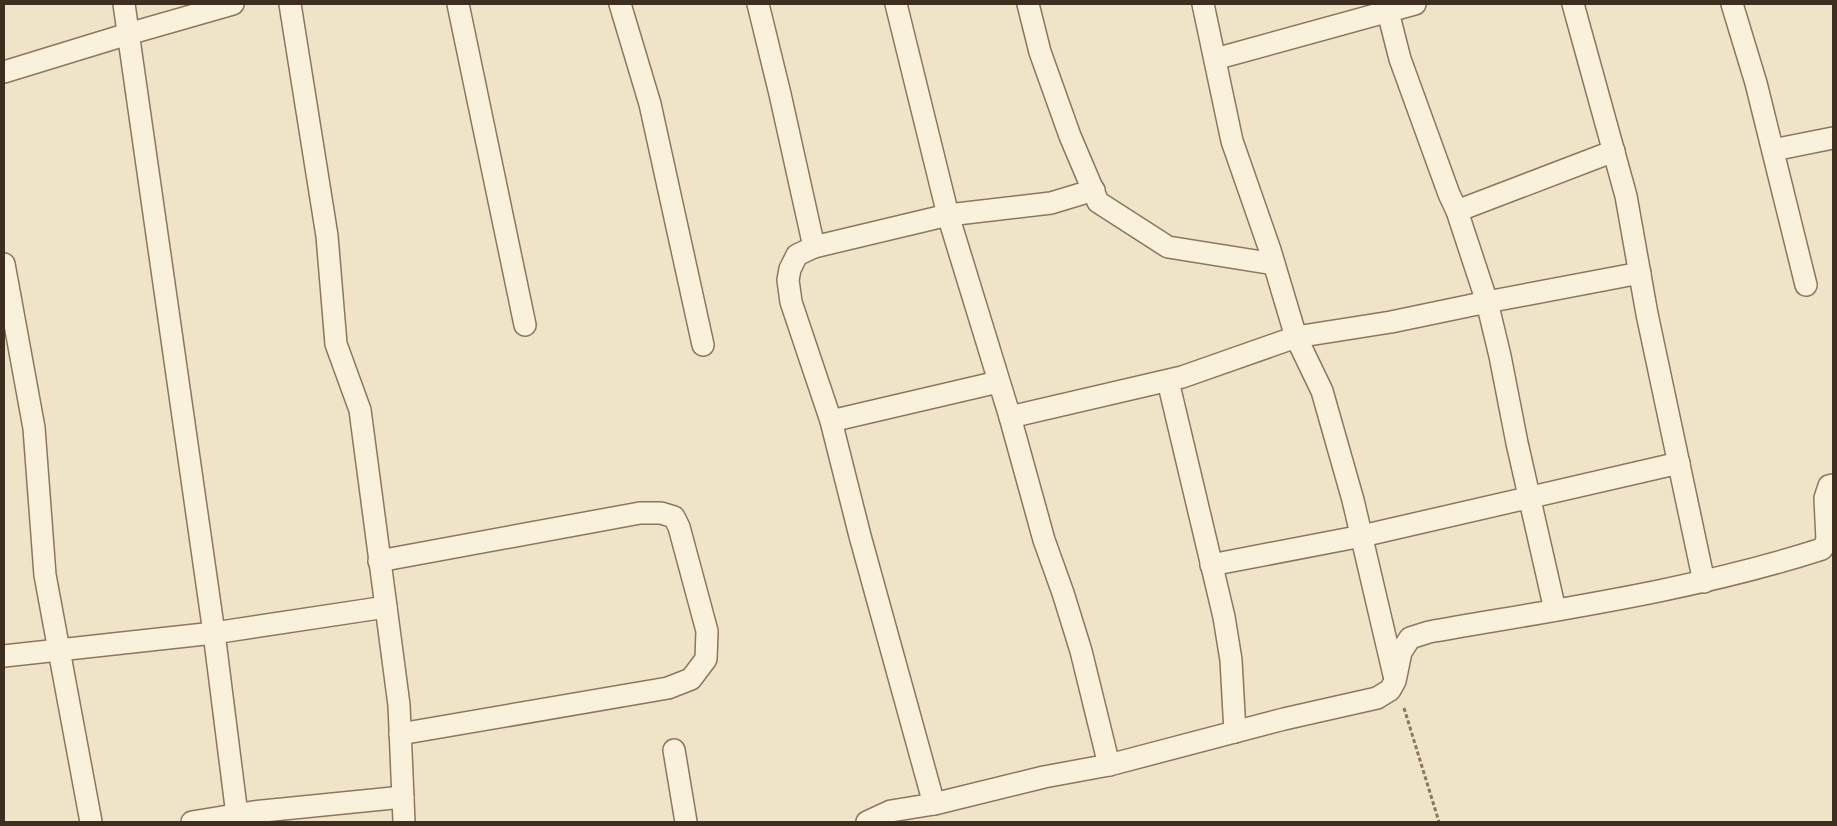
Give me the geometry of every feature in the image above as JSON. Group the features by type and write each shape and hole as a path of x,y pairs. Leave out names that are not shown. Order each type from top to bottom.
{"street":[{"path":"124,4 214,633 248,816"},
{"path":"4,72 233,4"},
{"path":"290,4 327,236 336,344 360,410 399,705 404,822"},
{"path":"458,4 525,325"},
{"path":"620,4 650,104 703,345"},
{"path":"758,4 814,247"},
{"path":"896,4 948,215 1010,417 1044,540 1064,593 1081,651 1109,765"},
{"path":"1028,4 1040,52 1070,136 1098,202 1168,247 1274,264"},
{"path":"1203,4 1232,141 1274,264 1296,337 1322,391 1353,500 1395,681"},
{"path":"1215,59 1387,8 1415,4"},
{"path":"1573,4 1626,196 1640,273 1704,582"},
{"path":"1732,4 1756,83 1806,284"},
{"path":"1387,8 1400,59 1449,194 1457,211 1487,302 1555,610"},
{"path":"1773,150 1833,138"},
{"path":"1457,211 1614,151"},
{"path":"934,804 860,536 831,421 791,302 788,280 790,269 797,255 814,247 948,215 1051,204 1094,190"},
{"path":"4,264 34,428 45,575 91,822"},
{"path":"1010,417 1182,378 1296,337 1391,322 1640,273"},
{"path":"1168,381 1224,617 1232,660 1235,732"},
{"path":"831,421 998,382"},
{"path":"1211,565 1362,536 1679,463"},
{"path":"867,822 891,811 934,804 1044,777 1109,765 1235,732 1378,698 1390,690 1395,681 1401,652 1410,638 1429,632 1704,582 1822,549 1827,541 1825,498 1829,486 1833,485"},
{"path":"380,561 640,513 661,513 674,517 679,527 707,631 706,659 692,680 668,688 400,734"},
{"path":"4,656 214,633 386,607"},
{"path":"674,750 686,822"},
{"path":"192,822 403,797"}],"path":[{"path":"1395,681 1439,822"}]}
